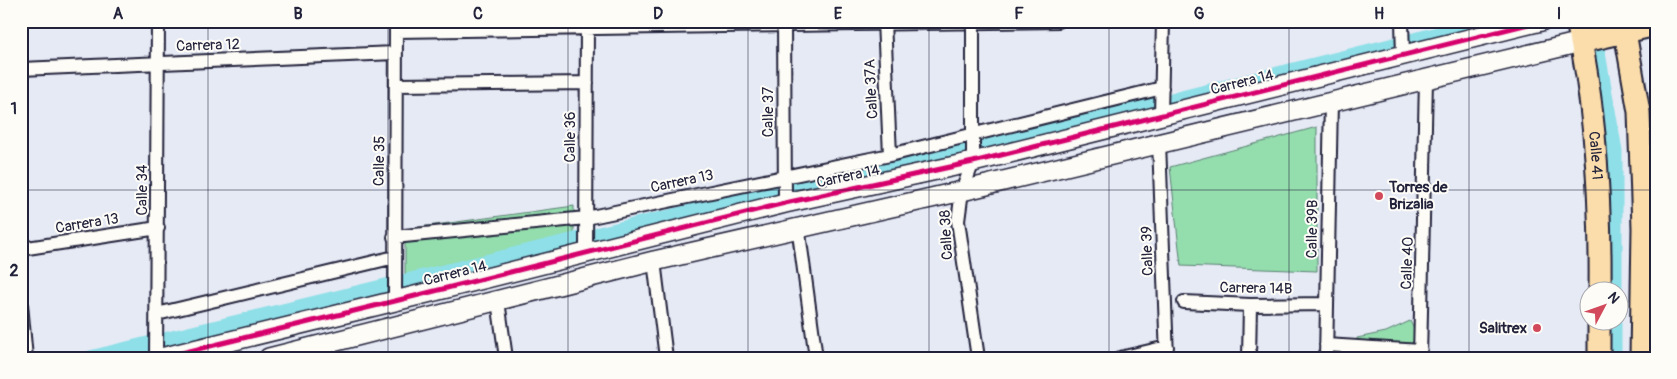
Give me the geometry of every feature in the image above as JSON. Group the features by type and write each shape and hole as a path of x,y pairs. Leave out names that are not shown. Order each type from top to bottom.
{"main road":[{"name":"Carrera 14","path":"158,354 785,198 973,157 1162,112 1403,51 1542,21"},
{"name":"Calle 41","path":"1577,21 1593,115 1598,179 1600,282"},
{"path":"268,358 324,351 498,301 654,261 798,226 962,191 1159,142 1581,42 1622,27 1656,25"},
{"path":"1622,27 1639,112 1643,228 1641,358"},
{"path":"1599,332 1599,358"}],"street":[{"name":"Calle 34","path":"158,21 158,354"},
{"path":"396,26 1058,21"},
{"path":"1162,112 1163,21"},
{"name":"Calle 38","path":"973,22 973,157 962,191 958,220 978,358"},
{"name":"Calle 37","path":"784,23 785,198"},
{"name":"Calle 37A","path":"884,23 890,155"},
{"path":"1402,23 1403,51"},
{"name":"Calle 36","path":"586,248 587,24"},
{"name":"Calle 35","path":"395,295 396,26"},
{"name":"Carrera 12","path":"21,69 396,53"},
{"name":"Calle 40","path":"1420,354 1426,79"},
{"path":"396,85 587,83"},
{"name":"Carrera 13","path":"394,236 586,220 890,155 1162,89"},
{"name":"Calle 39B","path":"1326,352 1331,101"},
{"name":"Calle 39","path":"1159,142 1167,353"},
{"path":"798,226 816,358"},
{"name":"Carrera 13","path":"21,250 158,228"},
{"path":"157,319 395,257"},
{"path":"654,261 666,358"},
{"path":"498,301 506,358"},
{"name":"Carrera 14B","path":"1184,302 1250,305 1327,304"},
{"path":"21,304 26,358"},
{"path":"1249,358 1250,305"},
{"path":"1326,352 1420,354"},
{"path":"1120,358 1167,353"}],"green space":[{"path":"1317,127 1317,271 1181,266 1170,167"},
{"path":"574,206 574,246 405,287 405,229"},
{"path":"1410,321 1419,339 1416,358 1390,358 1390,349 1358,347 1357,338 1386,332"}],"waterway":[{"path":"90,358 801,185 986,147 1490,21"},
{"path":"1597,47 1615,151 1615,282"},
{"path":"1614,332 1614,358"}],"cycle path":[{"path":"161,358 785,203 973,162 1541,21"}],"place":[{"name":"Torres de Brizalia","path":"1379,196"},
{"name":"Salitrex","path":"1537,328"}]}
